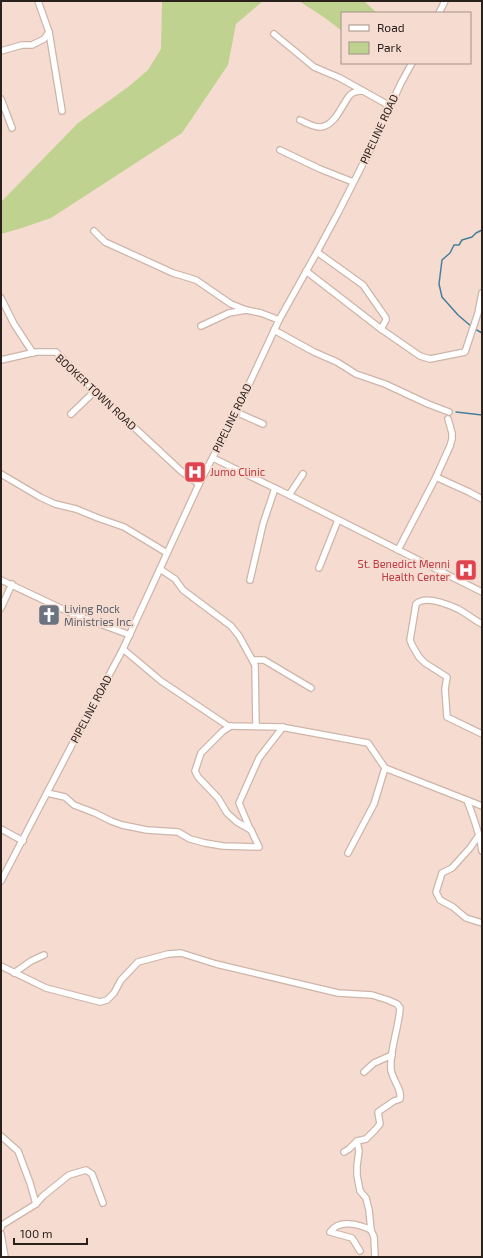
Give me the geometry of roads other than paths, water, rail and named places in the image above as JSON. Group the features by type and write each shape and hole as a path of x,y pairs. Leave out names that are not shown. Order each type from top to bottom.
{"street":[{"path":"38,1 49,32 62,111"},
{"path":"440,12 445,1"},
{"path":"1,51 22,45 32,45 44,39 49,32"},
{"path":"274,34 314,67 340,78 390,106"},
{"name":"PIPELINE ROAD","path":"1,881 79,730 130,636 199,484 236,412 274,330 317,252 411,64"},
{"path":"300,120 319,128 322,127 330,123 336,117 350,94 355,91 362,91"},
{"path":"1,99 12,128"},
{"path":"280,150 320,169 353,182"},
{"path":"94,231 105,242 173,273 196,280 231,304 279,320"},
{"path":"317,252 363,286 386,318 381,329"},
{"path":"306,271 381,329 420,356 430,359 466,352 478,313 482,293"},
{"path":"1,298 14,324 33,353"},
{"path":"201,326 229,313 246,310"},
{"path":"274,330 314,352 337,362 356,374 385,384 449,412"},
{"name":"BOOKER TOWN ROAD","path":"1,360 33,353 56,352 177,468 199,484"},
{"path":"72,414 95,391"},
{"path":"236,412 263,424"},
{"path":"398,550 445,460 452,439 448,419"},
{"path":"212,458 482,592"},
{"path":"1,474 55,504 76,509 124,527 167,553"},
{"path":"289,495 303,474"},
{"path":"436,477 482,499"},
{"path":"250,580 263,524 275,488"},
{"path":"319,568 338,520"},
{"path":"160,569 175,579 183,590 231,626 239,636 255,665 256,726"},
{"path":"1,580 73,614 130,636"},
{"path":"1,608 12,584"},
{"path":"482,624 459,609 431,600 419,600 416,604 410,640 419,657 425,663 447,677 445,689 447,717 482,734"},
{"path":"123,649 161,681 228,726 283,727 368,743 385,768 482,806"},
{"path":"253,660 264,660 311,688"},
{"path":"222,721 223,731"},
{"path":"231,726 223,731 201,752 195,771 198,777 218,798 227,813 237,822 251,830"},
{"path":"47,793 65,797 74,805 111,821 147,830 178,832 190,839 205,843 223,846 259,847 239,804 259,758 283,727"},
{"path":"348,852 374,804 385,768"},
{"path":"467,800 479,835 482,851"},
{"path":"1,829 23,841"},
{"path":"479,835 470,848 452,868 442,873 436,892 440,900 453,907 466,918 482,923"},
{"path":"1,966 46,988 100,1002 107,1000 114,993 121,980 138,962 168,954 181,953 216,964 338,993 372,996 397,1004 400,1008 392,1055 391,1071 401,1094 400,1099 394,1101 378,1112 380,1124 375,1130 366,1139 357,1141 344,1152"},
{"path":"14,973 31,961 44,955"},
{"path":"364,1072 374,1063 392,1055"},
{"path":"1,1136 18,1151 36,1204"},
{"path":"357,1141 359,1151 357,1175 360,1191 366,1198 369,1210 371,1230 374,1237 375,1257"},
{"path":"1,1225 36,1204 43,1196 69,1175 86,1170 92,1174 104,1203"},
{"path":"360,1252 352,1238 330,1232 331,1230 340,1224 360,1225 371,1230"},
{"path":"1,1234 5,1257"}],"waterway":[{"path":"472,327 458,315 442,297 439,284 442,260 450,253 454,245 459,245 462,240 472,237 482,230"},
{"path":"475,329 482,333"},
{"path":"456,412 482,415"}],"place":[{"name":"Jumo Clinic","path":"195,472"},
{"name":"St. Benedict Menni Health Center","path":"466,570"},
{"name":"Living Rock Ministries Inc.","path":"49,615"}]}
